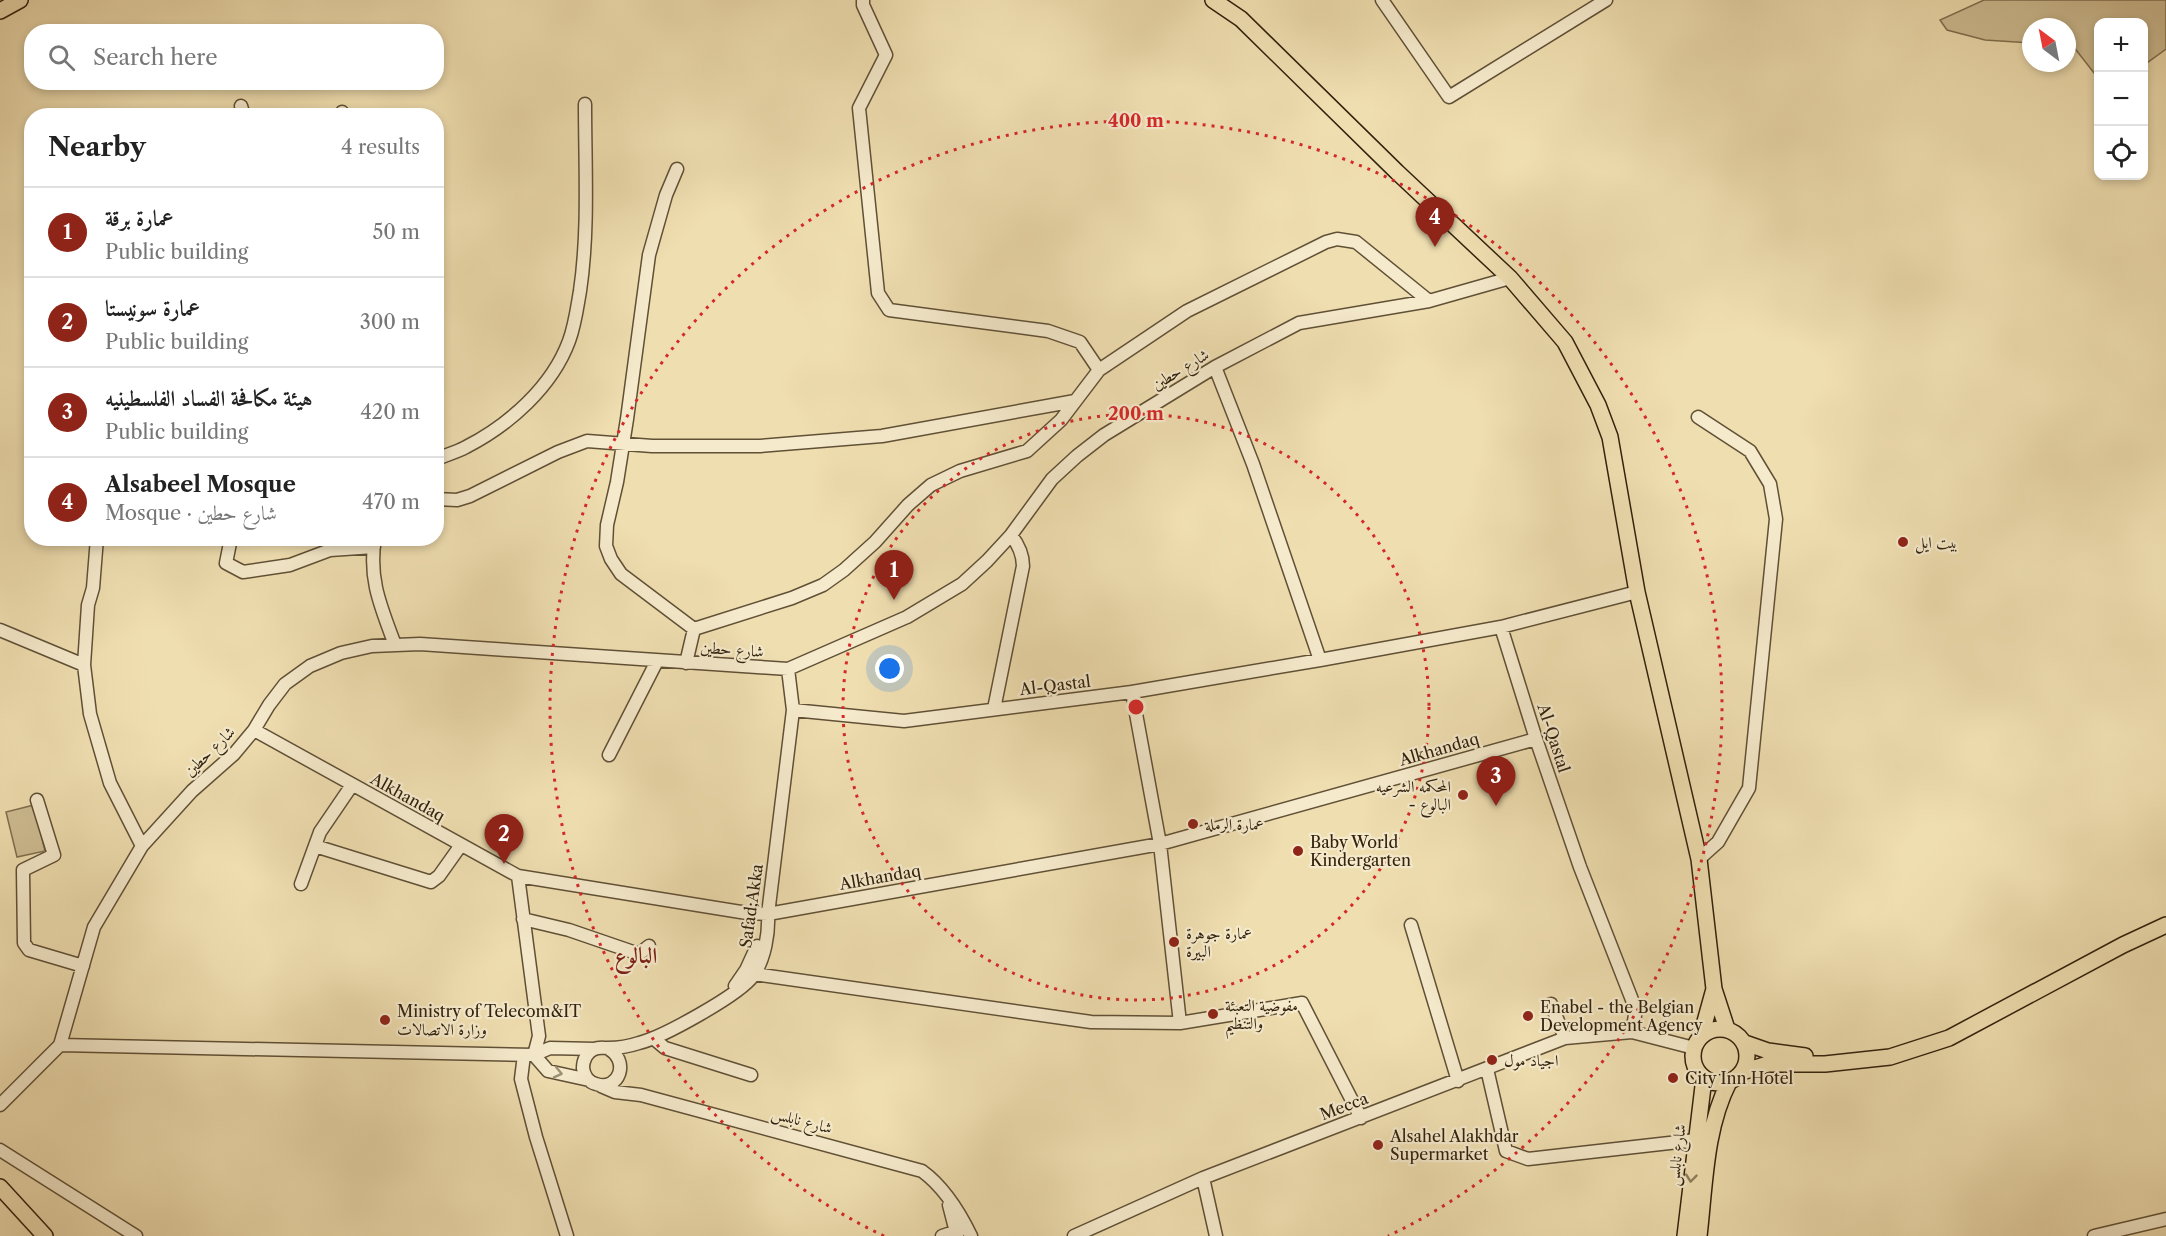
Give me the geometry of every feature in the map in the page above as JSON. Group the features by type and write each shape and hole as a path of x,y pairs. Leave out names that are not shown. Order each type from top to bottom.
{"main road":[{"path":"0,11 20,0"},
{"path":"1213,0 1240,19 1510,278 1565,342 1598,405 1610,437 1637,592 1700,859 1714,989 1727,1029"},
{"path":"1745,1043 1768,1051 1819,1057 1862,1054 1910,1044 1941,1034 2067,968 2114,939 2166,915"},
{"path":"1714,989 1697,1042 1694,1065 1704,1078 1712,1082 1729,1082 1742,1072 1767,1064 1825,1064 1890,1057 1949,1038 2123,945 2166,926"},
{"path":"1697,1042 1712,1029 1727,1029 1740,1037 1745,1043 1748,1058 1742,1072"},
{"name":"شارع نابلس","path":"1685,1236 1704,1078"},
{"name":"شارع نابلس","path":"1699,1236 1710,1139 1721,1097 1729,1082"},
{"path":"0,1187 45,1236"}],"street":[{"path":"863,0 886,55 859,108 878,293 890,310 1048,331 1070,337 1080,342 1099,370"},
{"path":"1382,0 1449,96 1606,0"},
{"path":"444,456 465,448 519,411 552,372 569,341 585,257 585,104"},
{"path":"677,169 666,195 649,255 623,444 607,525 606,546 621,574 694,629"},
{"path":"694,629 792,598 823,585 844,570 875,542 908,505 931,485 960,471 1027,450 1061,420 1099,370 1187,311 1326,242 1347,239 1363,246 1429,301"},
{"name":"شارع حطين","path":"0,1111 56,1048 94,927 142,846 192,791 234,754 254,730 285,684 310,666 340,653 372,646 420,644 788,669 907,617 962,584 1011,535 1052,478 1077,456 1104,435 1215,367 1299,323 1429,301 1510,278"},
{"path":"1215,367 1253,464 1320,660"},
{"path":"444,499 457,500 470,496 575,444 601,441 652,446 760,446 882,436 1075,401"},
{"path":"1698,417 1750,451 1770,484 1776,519 1749,788 1718,842 1700,859"},
{"path":"994,709 1023,566 1018,544 1011,535"},
{"path":"96,546 93,588 88,605 84,665 90,714 110,783 142,846"},
{"path":"229,546 226,563 243,572 290,565 330,550 356,546"},
{"path":"375,546 373,579 378,602 395,645"},
{"path":"1501,627 1637,592"},
{"name":"Al-Qastal","path":"793,710 904,721 1132,692 1501,627 1580,867 1636,1010 1632,1032"},
{"path":"686,663 694,629"},
{"path":"0,630 84,665"},
{"path":"609,755 657,661"},
{"name":"Safad;Akka","path":"648,1040 685,1022 742,987 754,974 766,944 793,710 788,669"},
{"path":"1132,692 1160,844 1179,1023"},
{"name":"Alkhandaq","path":"254,730 518,876 747,913 768,914 1160,844 1536,739"},
{"path":"301,884 320,832 352,784"},
{"path":"37,800 54,855 23,870 24,943 28,950 83,966"},
{"path":"315,846 431,882 439,876 461,845"},
{"path":"518,876 539,1036 529,1055 521,1079 536,1137 567,1236"},
{"path":"728,996 746,970 759,943 763,924 768,914"},
{"path":"523,919 569,930 639,954 650,946"},
{"path":"1412,925 1458,1081"},
{"path":"754,974 1091,1022 1179,1023 1302,1004 1360,1118"},
{"path":"1551,1004 1565,1038"},
{"name":"Mecca","path":"1074,1236 1088,1233 1203,1178 1565,1038 1632,1032 1697,1042"},
{"path":"648,1040 611,1083 594,1083 585,1075 583,1064 589,1052 648,1040 665,1048 751,1075"},
{"path":"56,1048 529,1055 550,1048 601,1049 617,1056 620,1070 629,1086 641,1095"},
{"name":"شارع نابلس","path":"529,1055 548,1071 594,1083 615,1092 641,1095 922,1171 935,1180 945,1193 962,1233"},
{"path":"1487,1070 1506,1151 1528,1159 1696,1140"},
{"name":"شارع حطين","path":"0,1105 21,1087"},
{"path":"0,1150 136,1236"},
{"path":"0,1156 127,1236"},
{"path":"1203,1178 1216,1236"},
{"path":"2102,1235 2166,1218"},
{"path":"942,1236 962,1233"}],"shaded area":[{"path":"1984,0 2166,0 2166,49 2148,62 2148,18 2094,18 2094,73 2076,50 2076,18 2022,18 2022,42 1985,40 1947,30 1940,20"},
{"path":"34,805 45,851 17,857 6,812"}],"place":[{"name":"Alsabeel Mosque","path":"1435,247"},
{"name":"بيت ايل","path":"1903,542"},
{"name":"عمارة برقة","path":"894,600"},
{"name":"المحكمه الشرعيه - البالوع","path":"1463,795"},
{"name":"هيئة مكافحة الفساد الفلسطينيه","path":"1496,806"},
{"name":"عمارة الرملة","path":"1193,824"},
{"name":"Baby World Kindergarten","path":"1298,851"},
{"name":"عمارة سونيستا","path":"504,864"},
{"name":"عمارة جوهرة البيرة","path":"1174,942"},
{"name":"مفوضية التعبئة والتنظيم","path":"1213,1014"},
{"name":"Enabel - the Belgian Development Agency","path":"1528,1016"},
{"name":"Ministry of Telecom&IT وزارة الاتصالات","path":"385,1020"},
{"name":"اجياد مول","path":"1492,1060"},
{"name":"City Inn Hotel","path":"1673,1078"},
{"name":"Alsahel Alakhdar Supermarket","path":"1378,1145"}],"district":[{"name":"البالوع","path":"636,955"}]}
